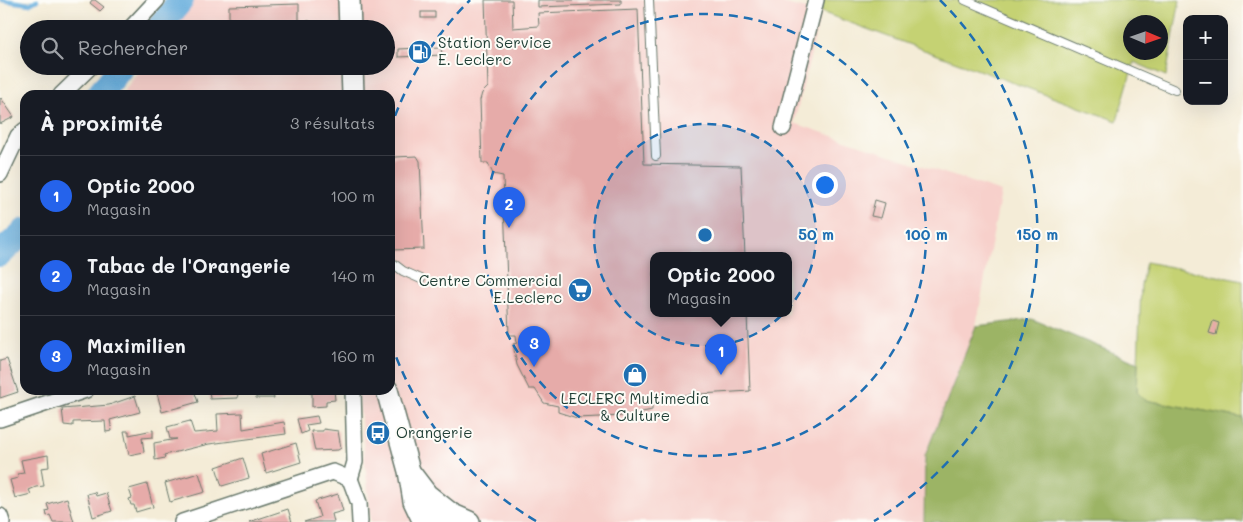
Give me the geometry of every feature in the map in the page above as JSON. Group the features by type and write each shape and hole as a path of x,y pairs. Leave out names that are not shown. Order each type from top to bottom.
{"main road":[{"path":"349,0 350,20"},
{"path":"352,75 353,90"},
{"path":"388,395 409,471 414,501 425,522 437,515 460,518"},
{"path":"409,471 427,495 460,518"}],"street":[{"path":"138,20 156,0"},
{"path":"783,128 816,0"},
{"path":"66,90 82,75"},
{"path":"0,174 20,134"},
{"path":"0,418 71,395"},
{"path":"353,395 356,462 350,479 358,502 360,522"},
{"path":"182,522 333,472 350,479"},
{"path":"0,516 2,522"}],"lane":[{"path":"649,0 656,156"},
{"path":"965,0 1175,90"},
{"path":"395,265 421,279"}],"shaded area":[{"path":"194,0 767,0 821,12 794,123 1001,192 976,326 925,456 924,522 371,522 358,395 395,395 395,90 125,90 136,75 395,75 395,20 179,20"}],"green space":[{"path":"824,0 1180,0 1166,76 1134,62 1117,121 821,12"},
{"path":"1146,262 1243,281 1243,418 1145,400 1137,392 1141,285"},
{"path":"1032,319 1138,363 1137,392 1145,400 1243,418 1243,522 924,522 925,456 976,326"}],"building":[{"path":"92,0 95,0 104,7 100,11 90,3"},
{"name":"Centre Commercial E.Leclerc","path":"485,0 512,0 513,28 539,26 538,13 638,9 644,164 741,166 745,252 650,252 650,317 747,317 750,391 652,397 652,410 623,416 577,418 558,412 558,406 544,403 535,389 529,389 517,365 513,344 517,343 516,335 509,335 503,176 493,174 488,163 482,163 480,100 482,93 488,87"},
{"path":"538,0 621,0 621,4 538,7"},
{"path":"299,4 299,20 229,20 229,6"},
{"path":"421,12 435,12 435,18 421,18"},
{"name":"Station Service E. Leclerc","path":"441,47 442,55 398,57 398,49"},
{"path":"0,99 14,117 0,124"},
{"path":"417,156 420,161 424,249 395,250 395,157"},
{"path":"875,200 885,203 881,218 871,216"},
{"path":"1213,321 1219,323 1216,335 1209,333"},
{"path":"7,359 18,392 0,398 0,361"},
{"path":"158,395 196,395 198,402 162,412"},
{"path":"210,395 238,395 238,398 210,399"},
{"path":"256,395 274,395 274,398 256,398"},
{"path":"312,395 334,395 335,400 326,401 326,406 312,407"},
{"path":"135,396 140,412 110,420 112,431 106,432 105,421 73,422 73,426 64,425 62,409 109,405"},
{"path":"242,413 243,429 284,422 286,434 209,444 164,455 165,458 155,460 154,443 177,439 170,439 167,427 190,421 194,433 218,431 217,414"},
{"path":"317,416 319,423 306,425 308,431 301,434 297,419"},
{"path":"323,429 338,431 341,448 338,450 315,451 311,431 323,431"},
{"path":"153,430 153,437 142,438 144,452 129,455 124,431 129,431 129,435"},
{"path":"296,443 301,462 266,473 261,454"},
{"path":"48,455 49,467 41,468 44,486 29,490 31,494 15,498 10,480 18,478 17,474 24,473 21,460"},
{"path":"243,458 249,478 222,486 216,467"},
{"path":"199,473 205,492 170,502 165,483"},
{"path":"147,484 153,507 136,512 134,505 131,505 129,499 132,498 129,489"},
{"path":"95,492 96,496 106,493 112,511 93,517 87,494"},
{"path":"338,494 343,511 332,514 334,522 304,522 320,517 315,501"},
{"path":"67,498 74,522 53,522 50,515 47,516 46,511 49,510 47,504"},
{"path":"288,509 292,522 249,522"}],"waterway":[{"path":"1,0 30,4 37,0"},
{"path":"165,20 181,0"},
{"path":"103,90 115,75"},
{"path":"0,254 20,236"}],"place":[{"name":"Station Service E. Leclerc","path":"420,52"},
{"name":"Tabac de l'Orangerie","path":"509,228"},
{"name":"Centre Commercial E.Leclerc","path":"580,290"},
{"name":"Maximilien","path":"534,367"},
{"name":"LECLERC Multimedia & Culture","path":"635,375"},
{"name":"Optic 2000","path":"721,375"},
{"name":"Orangerie","path":"378,433"}]}
